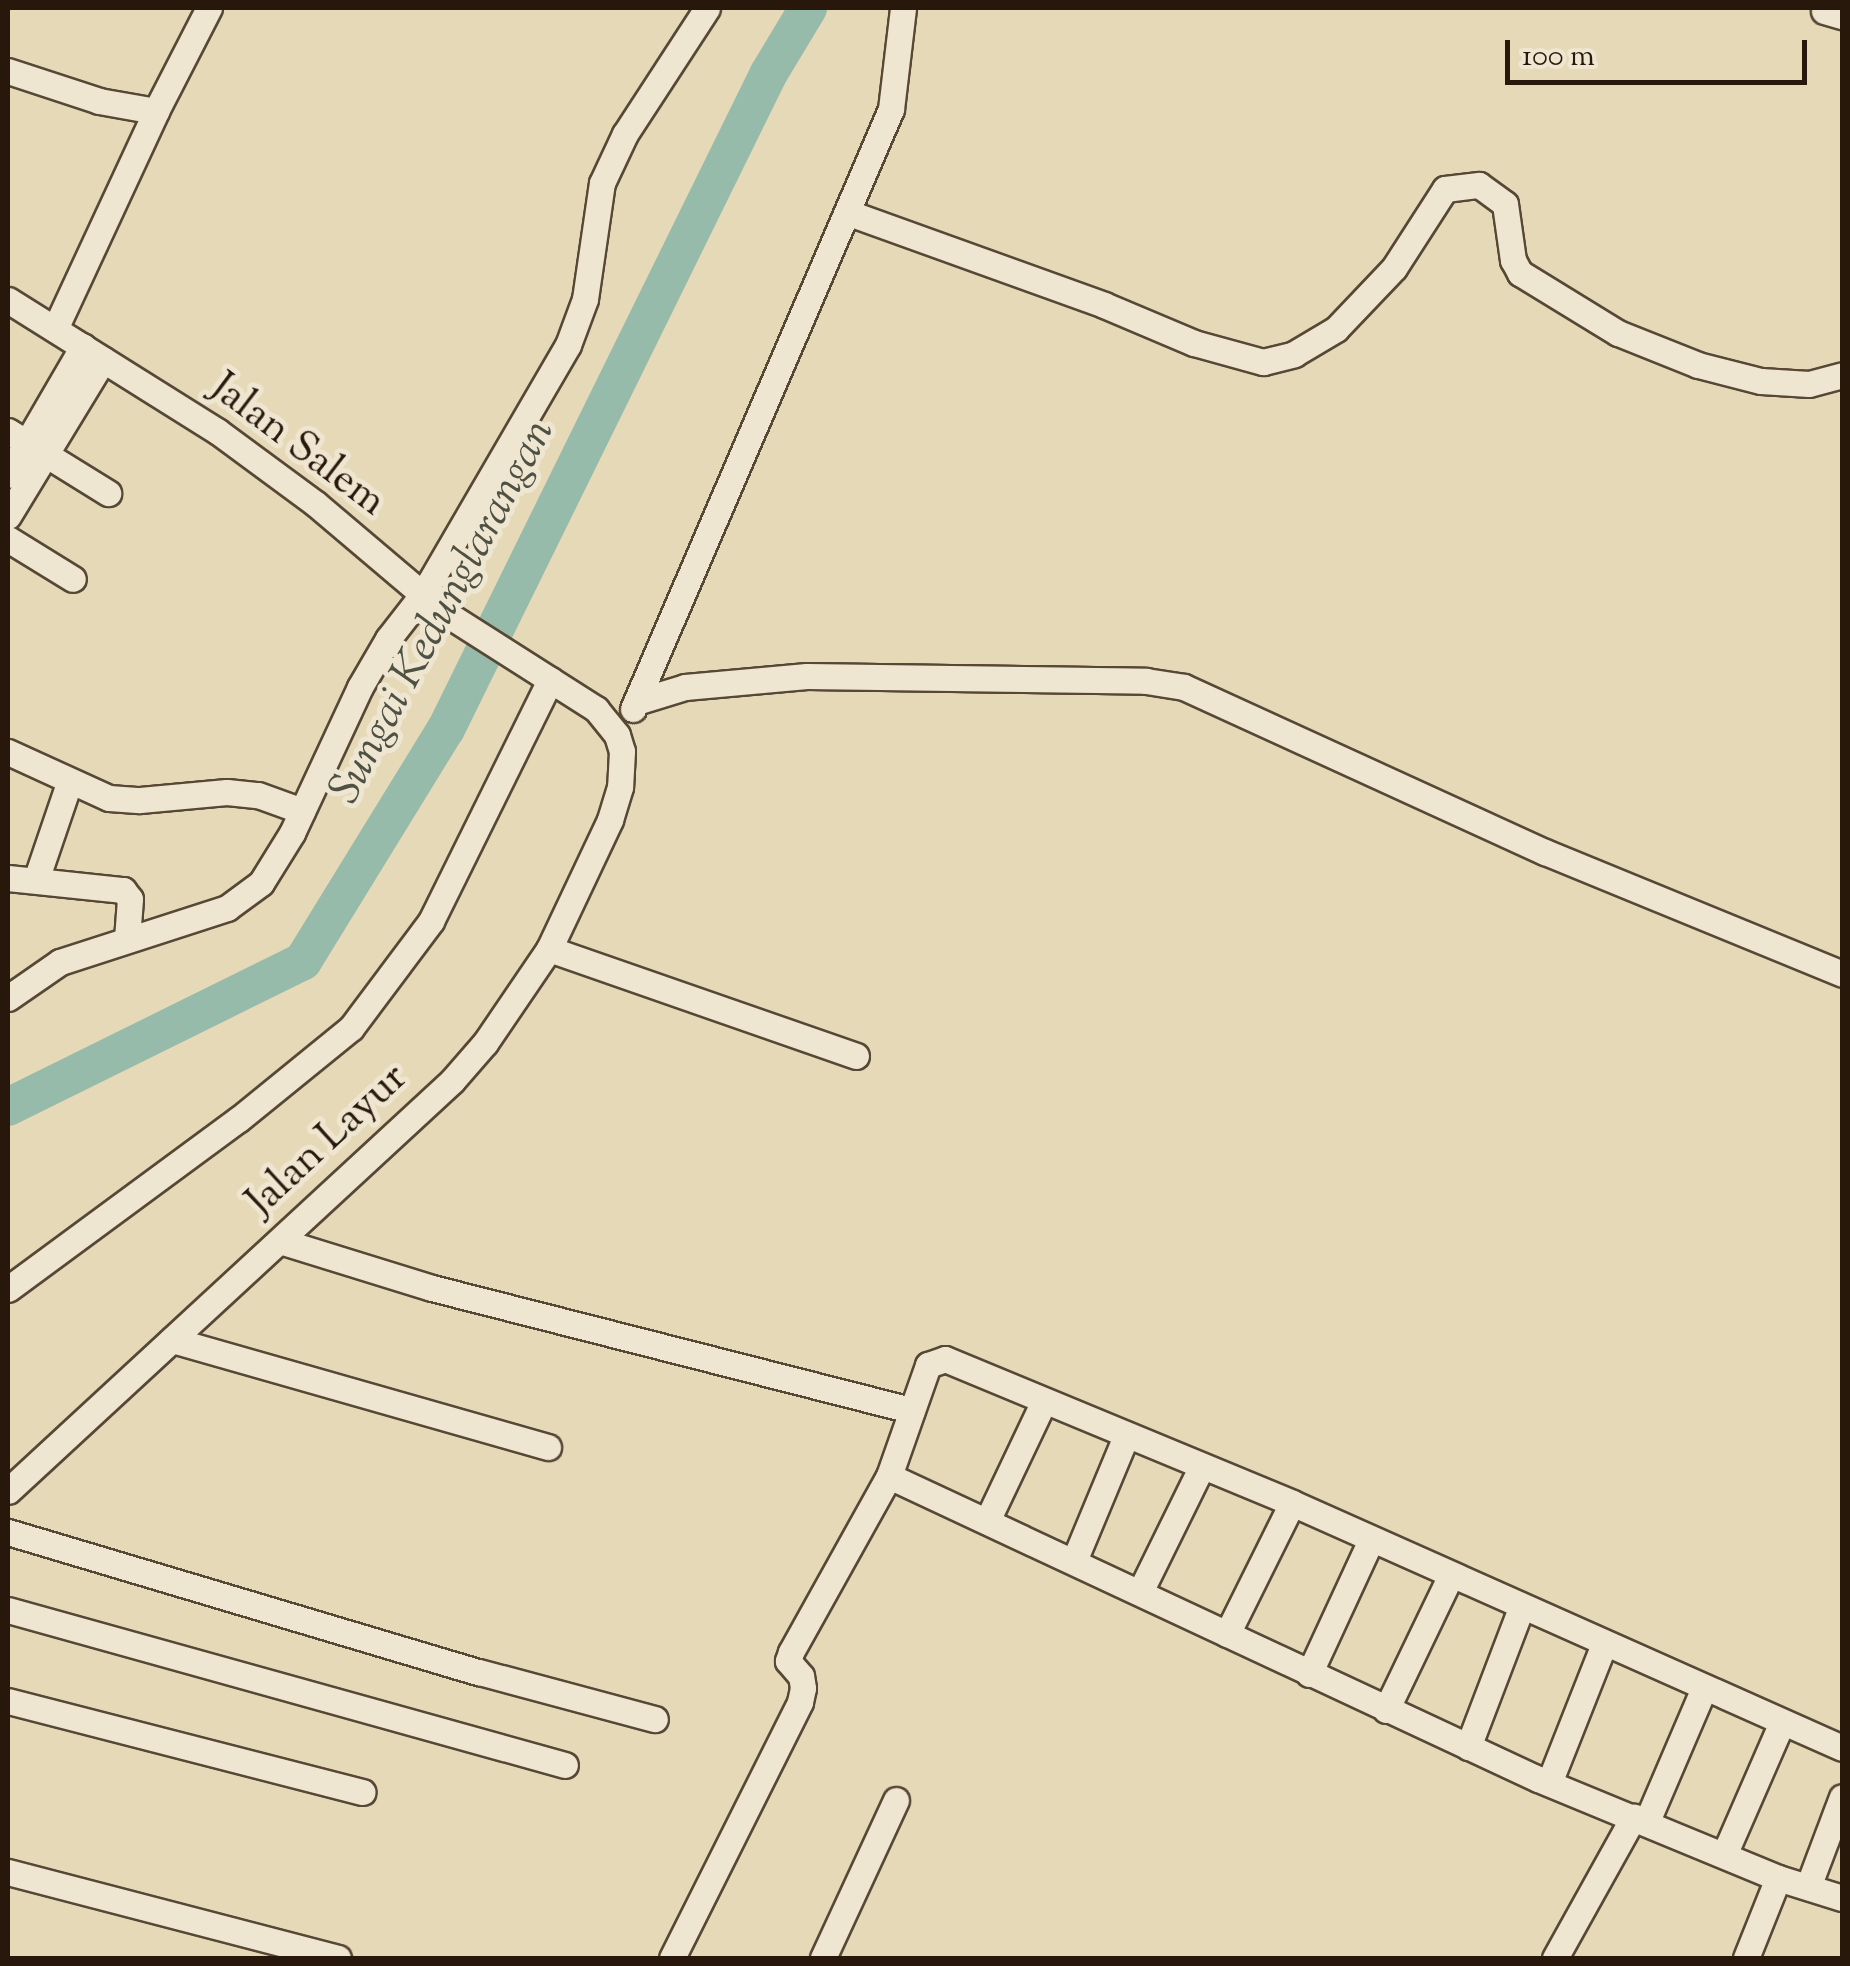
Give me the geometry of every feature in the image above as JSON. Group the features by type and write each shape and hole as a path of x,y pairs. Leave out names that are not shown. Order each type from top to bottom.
{"street":[{"path":"56,330 156,111 209,8"},
{"path":"8,998 60,962 227,908 261,882 302,810 360,687 388,639 432,603 568,344 585,299 602,183 625,134 707,8"},
{"path":"617,736 636,702 891,109 902,8"},
{"path":"8,72 98,101 156,111"},
{"path":"849,213 1104,305 1194,343 1263,362 1294,354 1336,329 1394,268 1444,189 1479,185 1506,204 1513,260 1520,274 1590,318 1698,365 1761,381 1809,384 1842,375"},
{"name":"Jalan Salem","path":"8,300 217,431 288,483 432,603 596,709 617,736"},
{"path":"8,475 27,442 92,353"},
{"path":"27,442 108,494"},
{"path":"8,516 27,442"},
{"path":"8,539 74,578"},
{"path":"8,1289 239,1119 351,1028 431,921 540,674"},
{"path":"636,702 685,687 807,676 1146,682 1184,687 1545,852 1842,974"},
{"name":"Jalan Layur","path":"8,1491 452,1082 516,1002 549,949 610,820 620,788 622,751 617,736"},
{"path":"8,752 38,762 70,783 109,798 140,800 227,792 258,796 302,810"},
{"path":"36,880 70,783"},
{"path":"8,878 123,890 130,899 127,939"},
{"path":"549,949 856,1056"},
{"path":"280,1240 432,1288 912,1410"},
{"path":"172,1340 548,1447"},
{"path":"672,1958 800,1702 801,1676 788,1661 791,1652 889,1476 928,1365 936,1360 945,1359 1292,1504 1842,1748"},
{"path":"987,1520 1044,1401"},
{"path":"1074,1561 1126,1436"},
{"path":"1140,1592 1202,1466"},
{"path":"889,1476 1468,1748 1778,1878 1842,1898"},
{"path":"1228,1634 1292,1504"},
{"path":"8,1532 479,1672 655,1719"},
{"path":"1310,1674 1371,1540"},
{"path":"1386,1710 1450,1577"},
{"path":"1468,1748 1522,1608"},
{"path":"8,1610 565,1765"},
{"path":"1549,1783 1604,1644"},
{"path":"1555,1958 1640,1818 1700,1686"},
{"path":"8,1701 362,1792"},
{"path":"1724,1855 1782,1722"},
{"path":"1808,1887 1842,1797"},
{"path":"824,1958 896,1800"},
{"path":"8,1872 338,1958"},
{"path":"1746,1958 1778,1878"}],"waterway":[{"name":"Sungai Kedunglarangan","path":"8,1107 303,961 446,729 769,73 808,8"}]}
